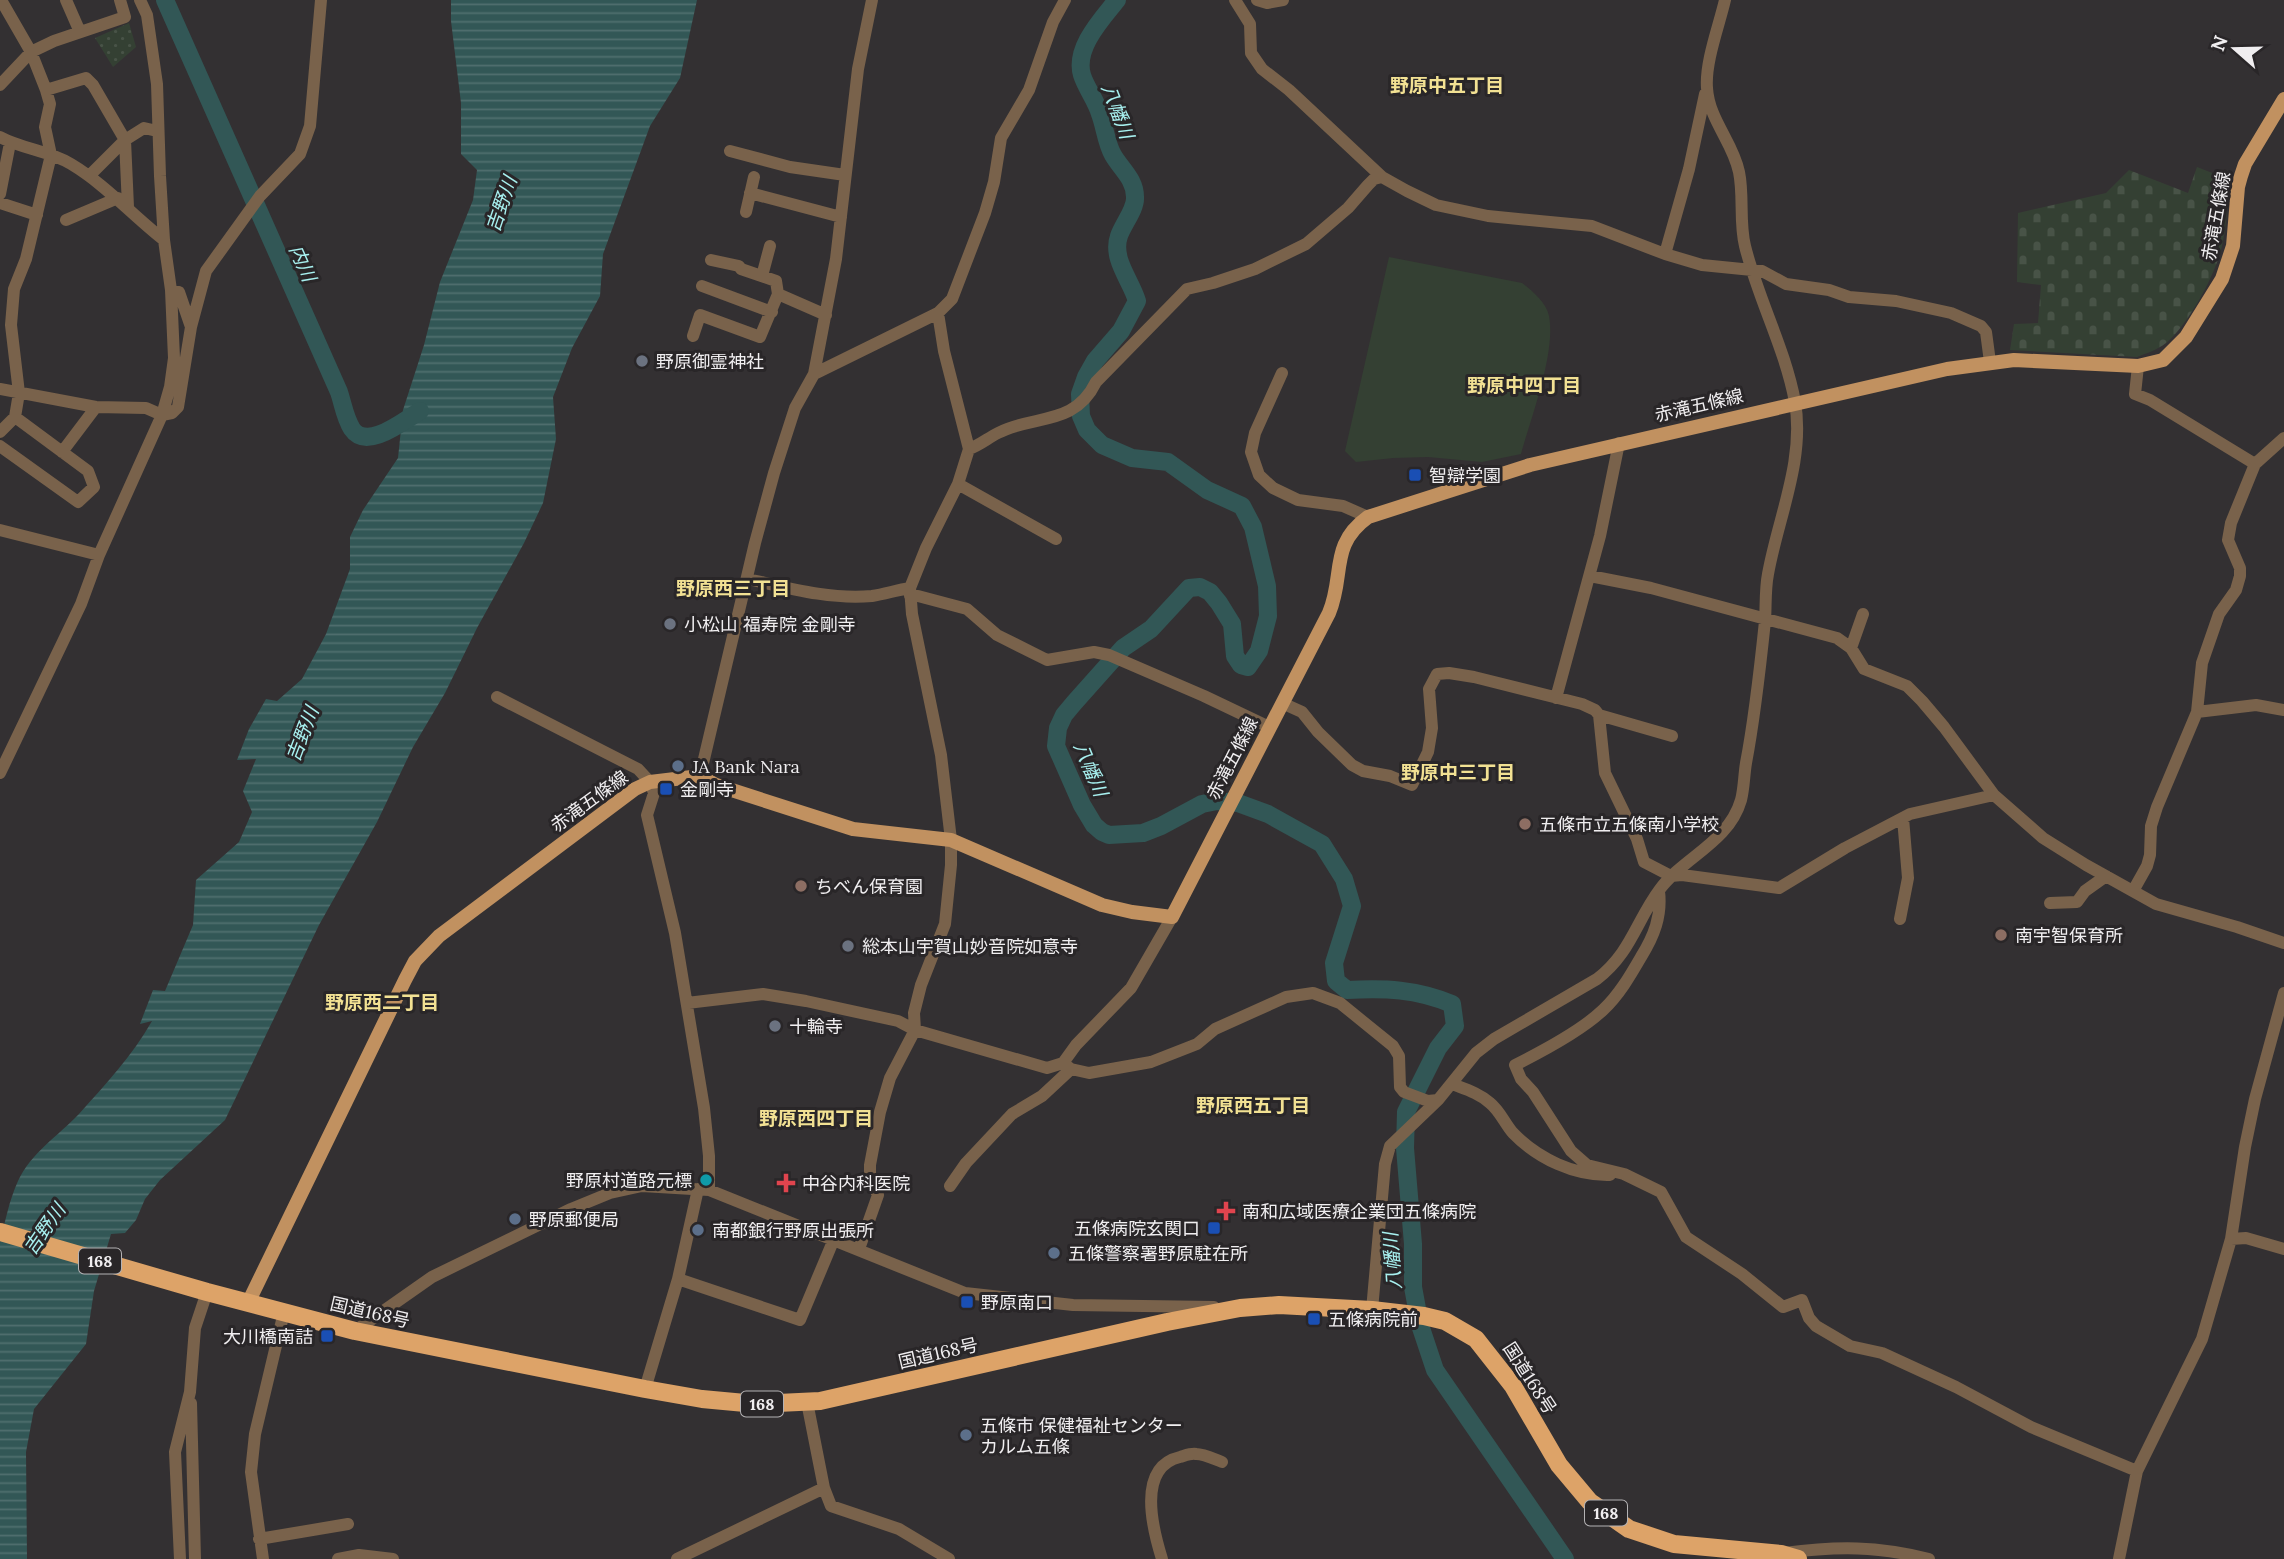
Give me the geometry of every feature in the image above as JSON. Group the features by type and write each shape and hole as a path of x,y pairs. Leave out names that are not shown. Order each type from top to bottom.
{"highway":[{"name":"国道168号","path":"0,1232 203,1291 355,1331 645,1389 702,1399 756,1404 807,1402 869,1391 1167,1322 1240,1308 1279,1305 1416,1315 1445,1321 1476,1339 1513,1386 1559,1465 1590,1502 1629,1529 1674,1544 1789,1556"}],"main road":[{"name":"赤滝五條線","path":"1172,917 1335,599 1341,551 1348,535 1368,517 1530,465 1947,369 1990,362 2052,360 2138,366 2163,360 2176,349 2213,296 2232,254 2241,176 2245,164 2284,99"},
{"name":"赤滝五條線","path":"248,1303 415,961 439,936 621,799 650,782 700,776"},
{"path":"700,776 716,785 853,829 951,840 1102,905 1172,917"}],"street":[{"path":"0,432 15,417 19,393 11,325 14,289 26,259 51,155 46,127 50,104 47,90 31,52 1,0"},
{"path":"66,0 80,32"},
{"path":"0,85 31,52 80,32 125,18 120,0"},
{"path":"1,768 81,604 99,555 162,415 170,387 174,358 157,131 157,84 148,15 140,0"},
{"path":"0,389 96,407 146,408 162,415 172,413 178,407 191,327 206,271 260,196 300,154 310,126 321,0"},
{"path":"700,776 774,473 796,408 814,374 836,260 858,69 872,0"},
{"path":"814,374 938,313 952,299 985,213 994,181 1001,138 1029,90 1065,0"},
{"path":"1235,0 1250,24 1251,53 1254,60 1382,177 1436,205 1488,216 1592,226 1702,265 1762,271 1786,284 1829,290 1849,297 1896,301 1951,313 1981,326 1986,332 1990,362"},
{"path":"1257,0 1267,3 1283,0"},
{"path":"1665,254 1689,169 1725,0"},
{"path":"47,90 86,78 93,85 125,140 123,203"},
{"path":"1372,1310 1385,1164 1390,1146 1425,1105 1438,1100 1476,1053 1494,1039 1611,969 1620,959 1659,890 1671,876 1713,842 1731,822 1741,800 1753,728 1767,576 1793,471 1795,403 1782,355 1744,242 1739,172 1713,114 1707,87"},
{"path":"89,176 125,140 144,128 157,131"},
{"path":"0,194 5,140 69,162 123,203 164,240"},
{"path":"730,151 790,167 845,175"},
{"path":"746,212 754,177"},
{"path":"969,449 998,433 1027,423 1056,418 1088,398 1096,382 1187,289 1255,269 1306,244 1348,208 1374,179 1382,177"},
{"path":"750,193 841,216"},
{"path":"0,203 37,215"},
{"path":"66,220 123,203"},
{"path":"762,276 770,246"},
{"path":"692,336 700,315 760,337 778,294 776,281 738,266 711,260"},
{"path":"0,286 14,289"},
{"path":"702,286 772,312"},
{"path":"171,290 179,292 191,327"},
{"path":"778,294 826,315"},
{"path":"859,1250 878,1195 870,1179 870,1165 880,1112 890,1078 915,1030 914,1013 919,994 945,924 951,840 941,755 910,592 926,548 958,484 969,449 944,351 938,313"},
{"path":"2138,366 2135,394 2150,400 2255,464"},
{"path":"1282,373 1255,433 1251,452 1259,475 1273,488 1298,500 1343,506 1368,517"},
{"path":"62,452 96,407"},
{"path":"0,446 78,502 94,487 88,471 15,417"},
{"path":"2133,891 2147,866 2151,827 2157,807 2197,712 2203,663 2219,614 2236,590 2240,576 2240,568 2228,540 2239,501 2255,464 2284,438"},
{"path":"1556,698 1590,576 1619,443"},
{"path":"958,484 1056,540"},
{"path":"0,530 99,555"},
{"path":"1590,576 1651,588 1837,638 1851,648 1864,669 1907,686 1961,749 1993,795 2043,838 2156,904 2284,943"},
{"path":"748,579 796,590 845,596 910,592 967,609 998,635 1047,660 1094,652 1115,657 1269,727"},
{"path":"1851,648 1863,614"},
{"path":"1282,703 1302,712 1352,765 1363,771 1390,776 1412,785 1427,752 1432,728 1429,689 1437,674 1461,675 1582,704 1600,715 1672,736"},
{"path":"497,697 638,769 650,782 654,793 647,815 687,1003 709,1156 703,1190 645,1389"},
{"path":"2197,712 2256,705 2284,710"},
{"path":"1600,715 1605,774 1637,839 1644,862 1671,876 1682,875 1779,888 1845,848 1910,814 1993,795"},
{"path":"1900,919 1908,878 1903,818"},
{"path":"2050,903 2077,902 2085,891 2106,876"},
{"path":"1659,890 1660,920 1623,988 1602,1012 1549,1048 1515,1065 1521,1079 1533,1092 1571,1151 1587,1165 1624,1174 1661,1192 1686,1237 1742,1274 1783,1307 1802,1300 1809,1318 1816,1326 1850,1346 1882,1353 1956,1387 2032,1427 2137,1471"},
{"path":"950,1186 966,1163 1012,1114 1042,1096 1067,1066 1076,1045 1131,989 1172,917"},
{"path":"687,1003 763,994 898,1021 915,1030 1047,1068 1067,1066 1089,1073 1152,1062 1197,1044 1215,1029 1286,997 1313,993 1340,1003 1393,1046 1399,1056 1401,1087 1425,1105"},
{"path":"2119,1559 2137,1471 2202,1339 2231,1239 2255,1099 2284,993"},
{"path":"1452,1084 1475,1092 1491,1103 1514,1134 1564,1168 1590,1176 1624,1174"},
{"path":"355,1331 432,1277 610,1193 642,1186 703,1190 834,1239 965,1293 1073,1305 1240,1308"},
{"path":"2231,1239 2246,1238 2284,1249"},
{"path":"678,1279 800,1320 834,1239"},
{"path":"195,1559 190,1392 195,1328 203,1291"},
{"path":"263,1559 251,1472 256,1434 284,1312"},
{"path":"180,1559 175,1452 190,1392"},
{"path":"807,1402 824,1488 831,1506 899,1529 949,1559"},
{"path":"1162,1559 1153,1531 1150,1495 1158,1471 1173,1458 1195,1453 1223,1462"},
{"path":"677,1559 824,1488"},
{"path":"259,1539 348,1524"},
{"path":"1789,1556 1829,1547 1862,1548 1930,1559"},
{"path":"338,1559 393,1559"}],"green space":[{"path":"129,23 136,47 113,67 95,38"},
{"path":"2197,167 2230,180 2225,233 2218,261 2206,287 2183,325 2166,343 2137,357 2010,350 2014,324 2038,323 2041,285 2017,282 2018,213 2106,193 2129,170 2188,193"},
{"path":"1389,257 1522,283 1545,306 1549,316 1549,348 1521,454 1482,462 1428,457 1356,462 1345,451"}],"water":[{"name":"吉野川","path":"451,0 697,0 680,78 650,126 603,254 600,296 572,348 553,397 556,439 543,503 445,693 413,747 377,822 319,925 225,1120 160,1180 125,1233 111,1234 94,1291 86,1344 34,1409 26,1452 27,1559 0,1559 0,1243 10,1204 23,1171 108,1081 152,1021 140,1024 153,990 165,991 193,925 196,880 239,842 252,812 243,791 256,759 237,760 249,729 266,699 277,701 302,679 326,634 350,569 350,537 363,510 398,458 403,410 424,345 440,282 473,200 477,170 461,154 461,103"}],"waterway":[{"name":"内川","path":"165,0 339,392 352,429 359,435 376,436 420,411"},
{"name":"八幡川","path":"1117,0 1091,34 1082,55 1081,65 1082,75 1098,109 1111,150 1130,179 1134,191 1135,202 1117,245 1120,261 1137,301 1121,331 1095,361 1086,377 1080,394 1081,416 1087,430 1102,445 1132,458 1168,462 1207,490 1242,506 1253,527 1267,586 1268,616 1259,651 1248,667 1241,665 1235,656 1232,624 1219,603 1210,592 1200,587 1189,588 1151,629 1123,648 1074,703 1058,728 1056,746 1082,805 1094,825 1109,835 1143,833 1202,804 1217,801 1238,803 1268,814 1322,844 1344,879 1352,906 1334,963 1336,981 1347,990 1400,991 1426,995 1452,1004 1455,1026 1438,1048 1406,1112 1405,1148 1413,1244 1413,1287 1420,1325 1435,1370 1565,1559"}],"place":[{"name":"野原御霊神社","path":"642,361"},
{"name":"智辯学園","path":"1415,475"},
{"name":"小松山 福寿院 金剛寺","path":"670,624"},
{"name":"JA Bank Nara","path":"678,766"},
{"name":"金剛寺","path":"666,789"},
{"name":"五條市立五條南小学校","path":"1525,824"},
{"name":"ちべん保育園","path":"801,886"},
{"name":"南宇智保育所","path":"2001,935"},
{"name":"総本山宇賀山妙音院如意寺","path":"848,946"},
{"name":"十輪寺","path":"775,1026"},
{"name":"野原村道路元標","path":"706,1180"},
{"name":"中谷内科医院","path":"786,1183"},
{"name":"南和広域医療企業団五條病院","path":"1226,1211"},
{"name":"野原郵便局","path":"515,1219"},
{"name":"五條病院玄関口","path":"1214,1228"},
{"name":"南都銀行野原出張所","path":"698,1230"},
{"name":"五條警察署野原駐在所","path":"1054,1253"},
{"name":"野原南口","path":"967,1302"},
{"name":"五條病院前","path":"1314,1319"},
{"name":"大川橋南詰","path":"327,1336"},
{"name":"五條市 保健福祉センター カルム五條","path":"966,1435"}],"district":[{"name":"野原中五丁目","path":"1447,85"},
{"name":"野原中四丁目","path":"1524,385"},
{"name":"野原西三丁目","path":"733,588"},
{"name":"野原中三丁目","path":"1458,772"},
{"name":"野原西二丁目","path":"382,1002"},
{"name":"野原西五丁目","path":"1253,1105"},
{"name":"野原西四丁目","path":"816,1118"}]}
